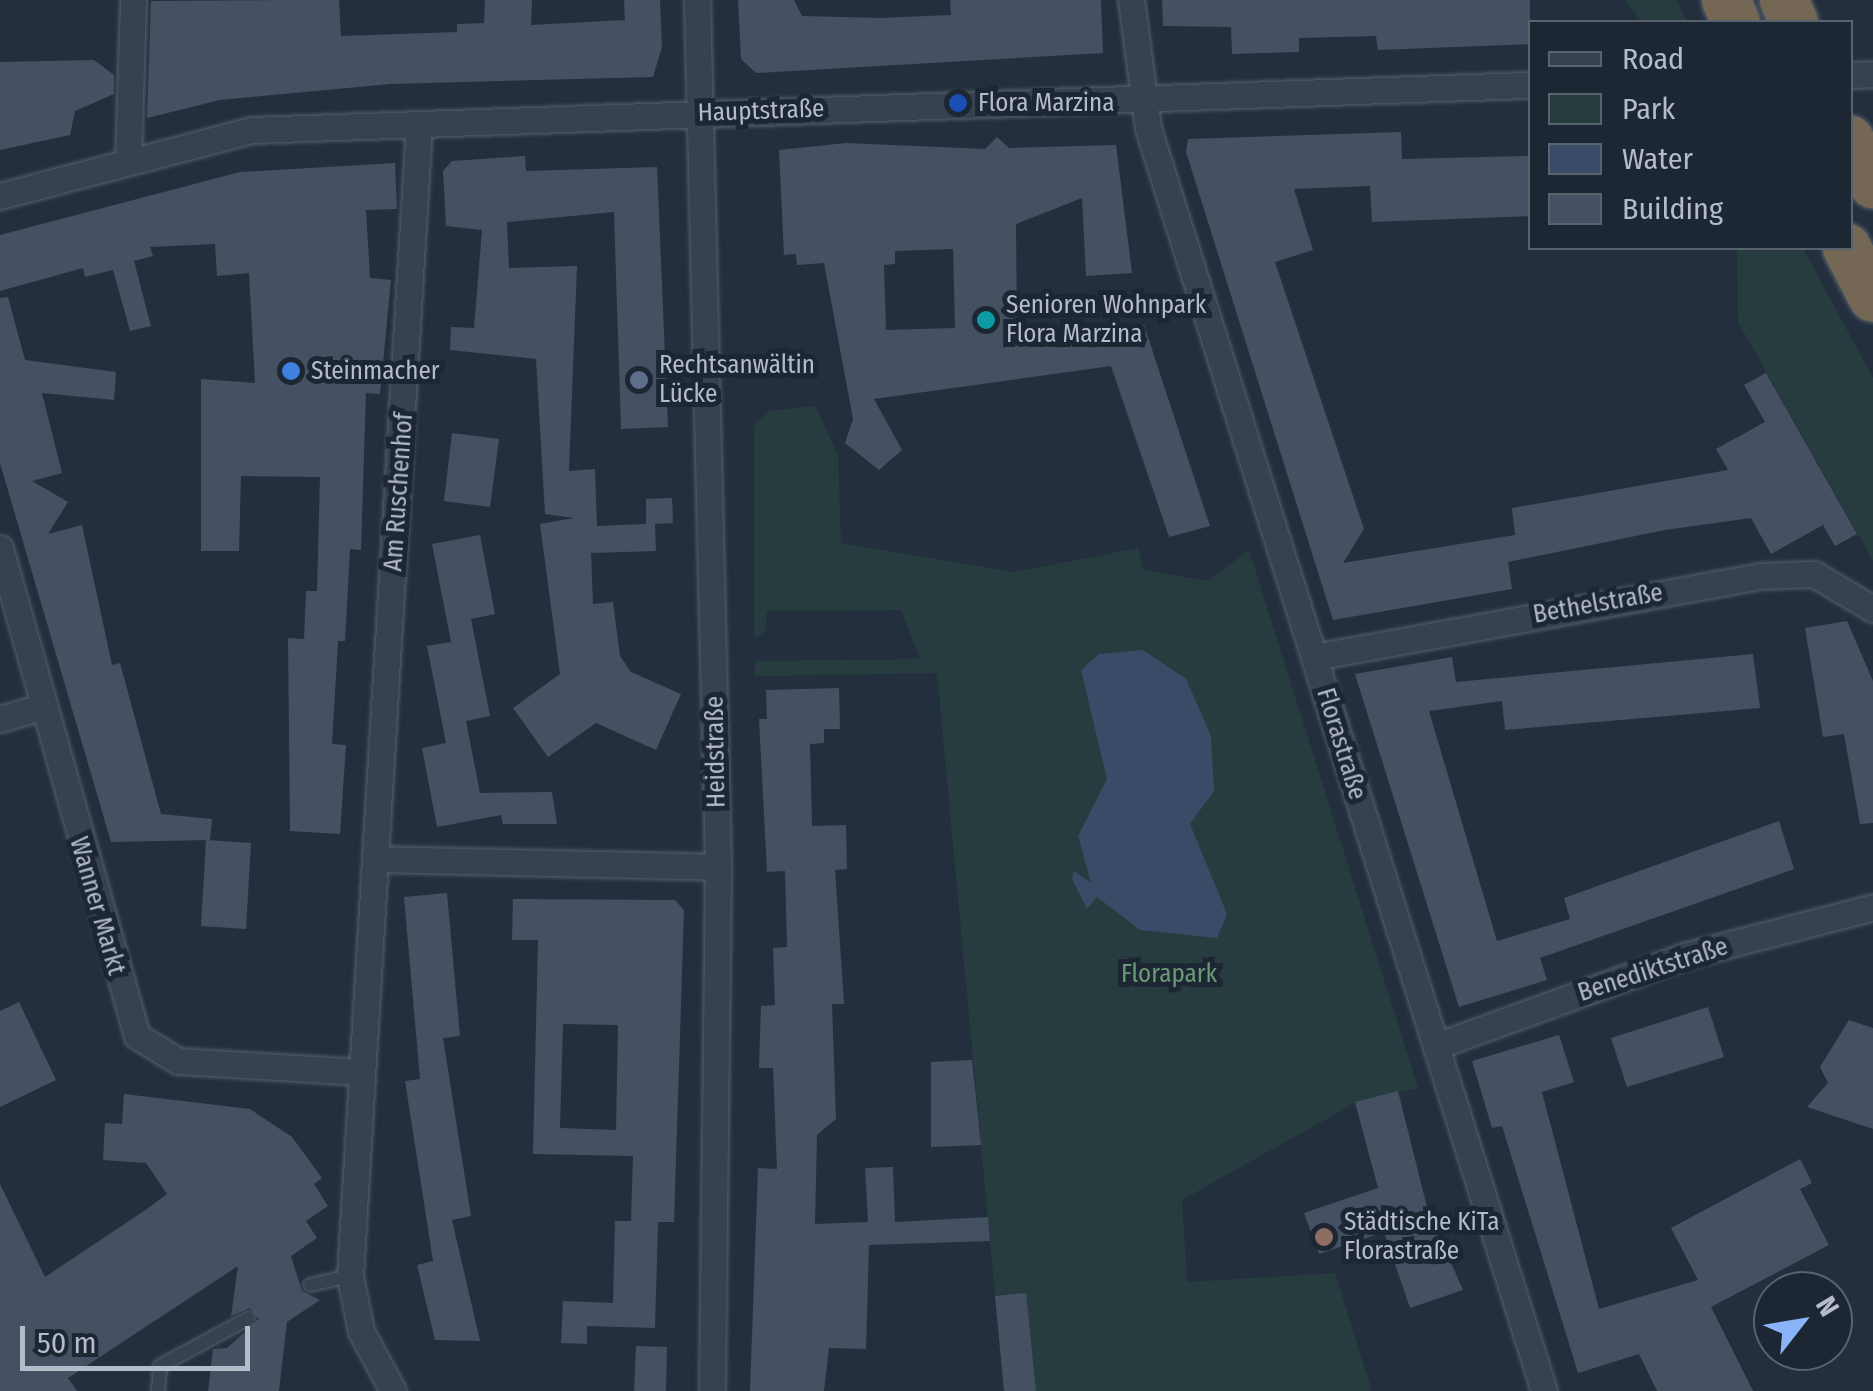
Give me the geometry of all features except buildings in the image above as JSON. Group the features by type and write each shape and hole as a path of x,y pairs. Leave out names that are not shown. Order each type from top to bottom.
{"highway":[{"path":"1853,146 1873,184"},
{"path":"1848,250 1873,298"}],"street":[{"path":"128,162 133,0"},
{"name":"Heidstraße","path":"697,0 718,867 712,1391"},
{"name":"Florastraße","path":"1131,0 1140,96 1544,1391"},
{"name":"Hauptstraße","path":"0,196 251,130 1528,85"},
{"name":"Am Ruschenhof","path":"393,1391 362,1331 350,1276 419,124"},
{"name":"Wanner Markt","path":"0,548 126,1013 148,1048 178,1061 362,1072"},
{"name":"Bethelstraße","path":"1314,657 1759,576 1814,574 1873,609"},
{"path":"0,719 41,707"},
{"path":"376,860 718,867"},
{"name":"Benediktstraße","path":"1436,1046 1688,956 1873,906"}],"lane":[{"path":"310,1286 350,1276"},
{"path":"158,1391 160,1366 249,1318"}],"green space":[{"path":"1624,0 1677,0 1686,20 1640,20"},
{"path":"1737,250 1804,250 1873,378 1873,561 1738,322"},
{"name":"Florapark","path":"815,406 838,455 841,543 1015,572 1138,548 1143,570 1207,581 1249,550 1418,1088 1355,1103 1182,1200 1187,1282 1335,1273 1372,1391 1004,1391 937,673 755,676 755,661 920,659 901,610 767,611 766,631 754,638 754,425 769,411"}],"water":[{"path":"1143,650 1186,679 1211,736 1214,791 1190,824 1227,914 1217,938 1140,930 1097,897 1087,909 1072,879 1074,871 1091,883 1078,836 1107,779 1081,670 1099,654"}],"place":[{"name":"Flora Marzina","path":"958,103"},
{"name":"Senioren Wohnpark Flora Marzina","path":"986,320"},
{"name":"Steinmacher","path":"291,371"},
{"name":"Rechtsanwältin Lücke","path":"639,380"},
{"name":"Städtische KiTa Florastraße","path":"1324,1237"}]}
